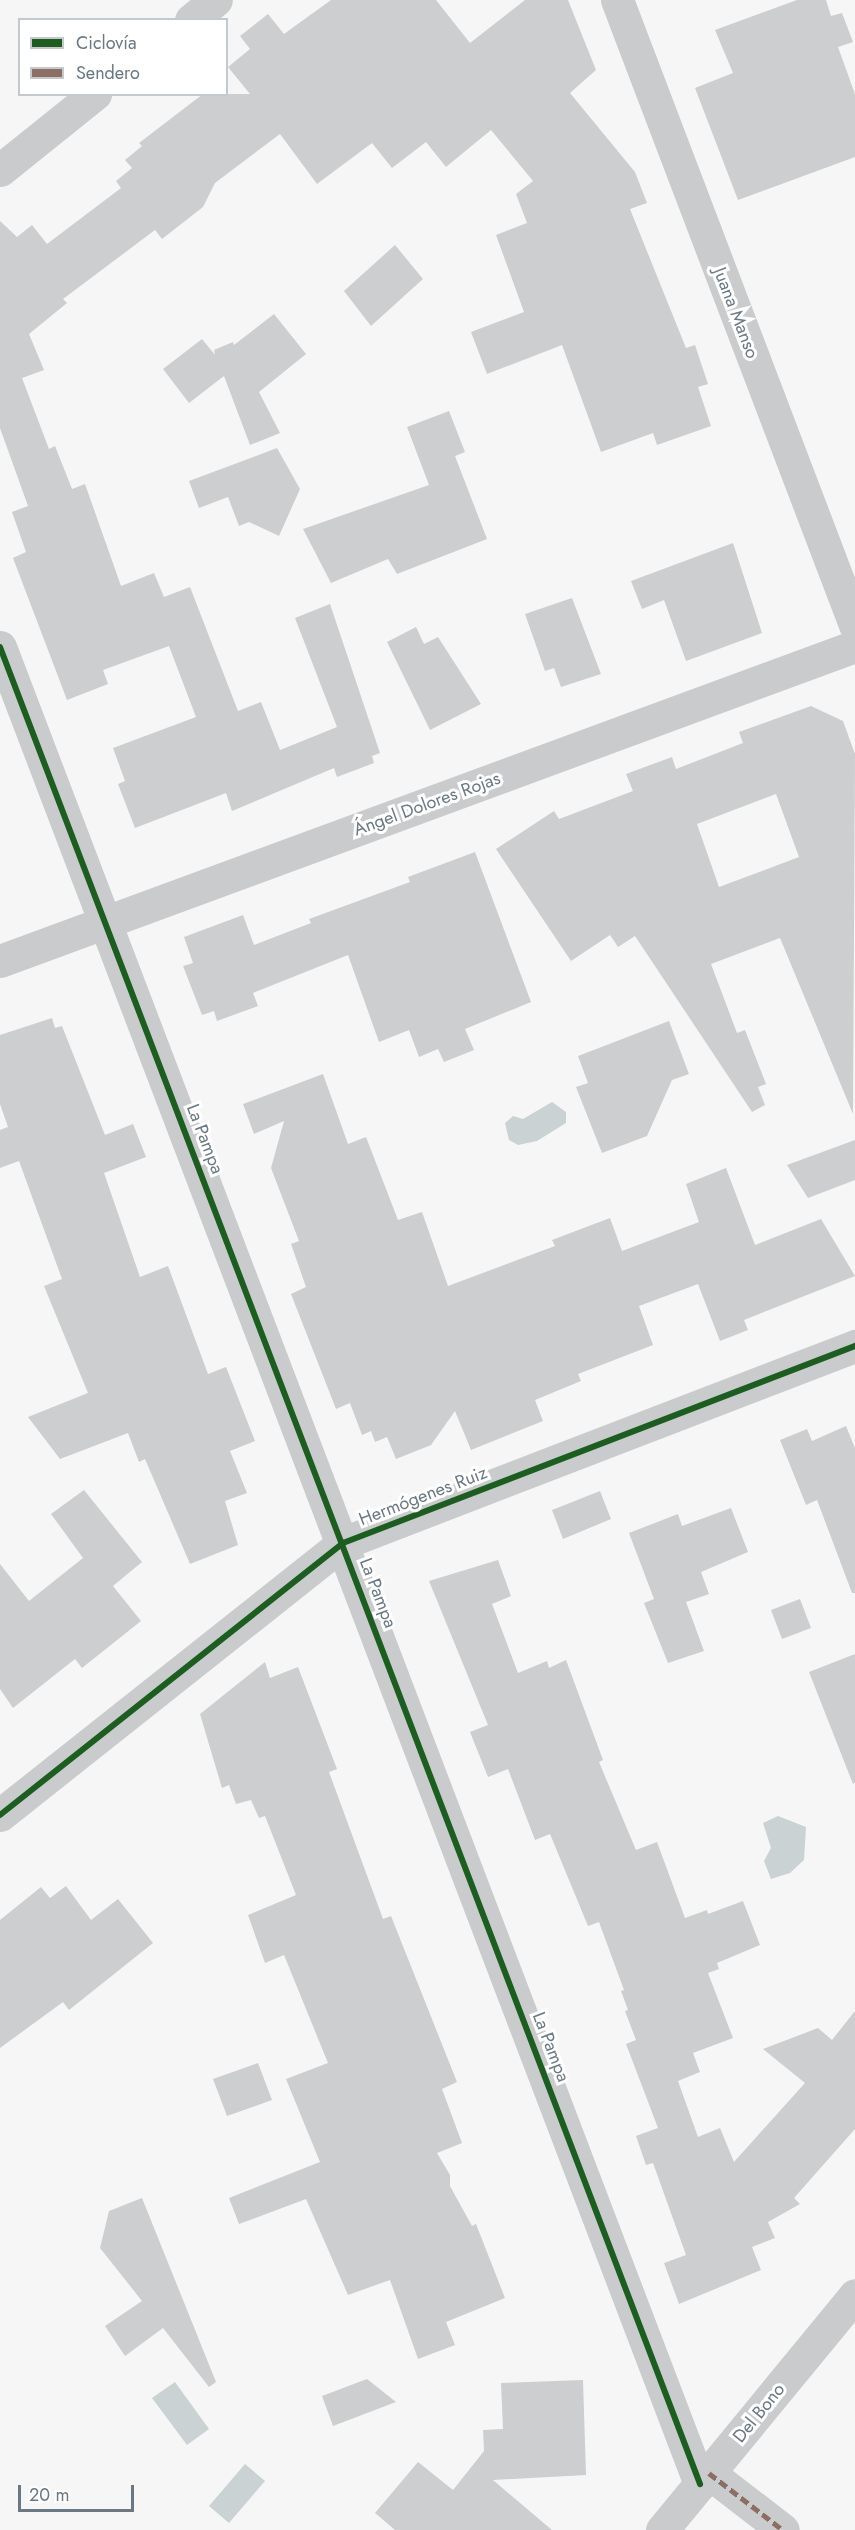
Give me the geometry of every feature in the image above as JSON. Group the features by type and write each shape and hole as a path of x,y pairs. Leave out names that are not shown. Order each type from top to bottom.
{"street":[{"path":"194,18 216,0"},
{"name":"Juana Manso","path":"617,0 855,625"},
{"path":"0,170 93,96"},
{"name":"Ángel Dolores Rojas","path":"0,961 855,646"},
{"name":"La Pampa","path":"0,647 343,1543 705,2478"},
{"name":"Hermógenes Ruiz","path":"0,1815 343,1543 855,1346"},
{"name":"Del Bono","path":"662,2530 855,2295"},
{"path":"705,2478 783,2530"}],"shaded area":[{"path":"552,1102 566,1112 566,1123 537,1141 518,1145 509,1140 505,1123 513,1116 523,1119"},
{"path":"778,1816 806,1827 804,1860 790,1873 771,1879 764,1861 771,1848 763,1823"},
{"path":"175,2382 209,2429 187,2445 152,2398"},
{"path":"245,2464 265,2481 229,2523 209,2506"}],"building":[{"path":"331,0 436,0 470,43 525,0 568,0 596,70 570,93 635,172 647,203 630,209 686,348 695,345 708,384 698,387 711,426 657,445 653,433 601,452 562,345 487,374 471,332 524,312 496,235 527,223 516,194 533,181 491,130 446,167 426,142 392,168 372,143 317,184 280,134 215,183 203,207 162,239 155,230 63,299 67,303 29,334 44,370 22,378 49,449 55,446 72,489 85,484 121,586 154,573 164,597 190,587 238,711 261,702 280,750 337,727 295,618 330,604 380,753 372,756 374,763 337,777 334,768 232,811 226,793 135,828 118,784 125,781 113,748 196,717 169,646 103,670 108,684 67,700 13,558 26,552 12,512 28,506 0,428 0,221 17,237 32,225 47,244 121,188 116,181 132,168 125,160 142,146 139,143 200,96 250,94 228,67 250,49 240,36 268,14 284,34"},
{"path":"797,0 826,0 831,16 842,13 853,42 838,47 855,94 855,157 738,200 695,88 733,73 715,30"},
{"path":"395,245 423,279 371,326 344,291"},
{"path":"274,314 306,354 259,392 280,433 250,445 224,376 189,403 163,369 202,339 215,355 214,350 233,342 234,345"},
{"path":"449,411 465,452 455,456 487,539 397,574 388,559 331,583 303,529 429,485 407,427"},
{"path":"277,448 300,489 279,536 249,522 239,526 228,497 199,508 189,481"},
{"path":"733,543 762,633 686,661 664,600 642,609 631,581"},
{"path":"572,598 601,674 561,687 554,668 545,671 525,614"},
{"path":"416,627 424,644 438,637 481,704 430,730 387,642"},
{"path":"811,706 843,721 855,754 853,1114 780,938 711,964 737,1033 745,1030 766,1084 758,1087 765,1105 752,1112 635,936 618,947 610,935 571,961 496,849 554,811 559,819 633,791 626,774 672,757 676,769 743,743 739,732","holes":["776,794 799,857 719,887 697,824"]},
{"path":"475,852 531,1002 465,1029 474,1050 444,1062 438,1049 419,1057 409,1030 379,1042 348,955 253,993 258,1006 217,1021 214,1011 202,1015 183,966 193,963 184,937 243,915 254,945 311,923 309,919 410,882 408,877"},
{"path":"52,1018 55,1028 62,1026 105,1135 133,1124 146,1157 104,1173 140,1277 168,1266 208,1374 226,1367 255,1441 230,1451 247,1493 225,1501 238,1545 190,1564 145,1459 139,1462 128,1433 60,1459 28,1417 88,1393 44,1286 62,1279 19,1161 0,1168 0,1130 8,1127 0,1104 0,1035"},
{"path":"669,1021 689,1074 672,1080 647,1136 602,1153 576,1087 588,1083 578,1056"},
{"path":"323,1074 348,1144 366,1137 398,1220 422,1212 448,1286 555,1246 552,1240 610,1218 622,1251 699,1222 686,1184 726,1168 755,1245 821,1219 855,1276 744,1320 748,1330 720,1341 698,1284 639,1306 653,1345 578,1374 581,1381 535,1400 543,1421 471,1450 455,1411 431,1445 396,1459 387,1437 375,1442 371,1431 362,1435 350,1403 336,1409 291,1294 306,1287 291,1244 299,1241 271,1168 284,1121 254,1134 243,1104"},
{"path":"855,1140 855,1180 808,1198 787,1165"},
{"path":"846,1426 855,1448 855,1593 852,1593 817,1500 806,1505 780,1440 807,1429 812,1441"},
{"path":"84,1490 142,1562 113,1586 141,1621 82,1668 75,1659 13,1708 0,1689 0,1564 29,1601 83,1558 51,1514"},
{"path":"600,1491 611,1519 563,1539 552,1510"},
{"path":"731,1508 748,1552 701,1572 709,1594 686,1602 704,1651 668,1663 644,1603 654,1599 629,1533 678,1514 682,1526"},
{"path":"498,1560 511,1596 492,1604 518,1673 547,1661 549,1668 566,1660 603,1760 599,1762 636,1850 657,1842 685,1918 707,1910 708,1914 743,1901 760,1945 717,1963 719,1969 708,1973 733,2038 693,2053 700,2072 678,2081 698,2137 720,2128 734,2162 805,2083 763,2049 818,2028 832,2040 855,2011 855,2129 794,2198 800,2204 768,2222 775,2238 752,2247 761,2270 679,2304 664,2263 686,2255 653,2163 646,2165 636,2136 658,2128 626,2044 636,2040 625,2011 628,2010 621,1991 624,1990 599,1922 588,1926 550,1834 535,1840 508,1769 488,1777 470,1732 488,1725 429,1581"},
{"path":"800,1599 811,1628 782,1639 771,1610"},
{"path":"855,1654 855,1783 853,1784 809,1672"},
{"path":"265,1662 270,1678 298,1667 337,1769 329,1772 383,1919 391,1916 457,2082 442,2089 462,2143 437,2153 450,2175 450,2186 472,2226 476,2224 505,2298 446,2322 455,2345 418,2359 390,2280 348,2295 306,2199 239,2224 229,2198 320,2162 286,2079 328,2063 284,1955 265,1963 248,1915 296,1895 265,1816 259,1818 251,1800 236,1804 229,1785 222,1788 200,1714"},
{"path":"66,1886 91,1920 118,1899 153,1943 69,2010 63,2002 0,2048 0,1920 41,1887 50,1898"},
{"path":"258,2063 272,2100 227,2116 213,2079"},
{"path":"142,2198 216,2382 209,2387 163,2328 125,2356 105,2326 142,2301 100,2248 109,2211"},
{"path":"367,2379 396,2402 333,2426 322,2396"},
{"path":"583,2380 586,2475 493,2480 552,2530 395,2530 375,2513 418,2462 453,2490 484,2451 483,2430 503,2429 501,2383"}],"marked path":[{"path":"709,2473 783,2530"}],"cycle path":[{"path":"0,647 700,2484"},
{"path":"0,1815 343,1543 855,1346"}]}
